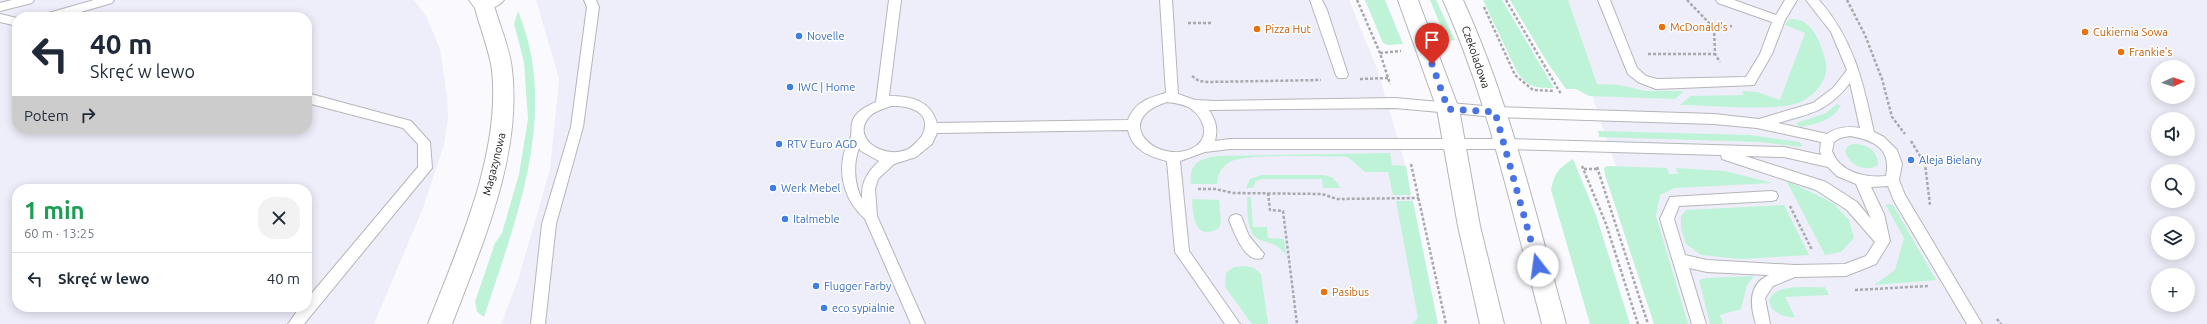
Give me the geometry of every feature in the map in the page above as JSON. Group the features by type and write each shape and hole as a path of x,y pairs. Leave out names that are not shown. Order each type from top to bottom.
{"street":[{"path":"1408,0 1448,109 1453,144 1469,226 1492,324"},
{"name":"Czekoladowa","path":"1454,0 1474,46 1505,144 1554,324"},
{"name":"Magazynowa","path":"440,324 481,217 503,125 502,69 487,2"}],"lane":[{"path":"0,7 28,0"},
{"path":"66,12 108,0"},
{"path":"538,324 549,224 577,126 593,7 590,0"},
{"path":"882,103 895,0"},
{"path":"1166,0 1172,97"},
{"path":"1316,0 1321,10 1342,75"},
{"path":"1604,0 1632,71 1642,79 1656,84 1750,82 1766,54 1779,20 1791,0"},
{"path":"1722,0 1779,20"},
{"path":"1812,0 1824,11 1841,35 1854,70 1868,134"},
{"path":"0,18 12,21"},
{"path":"1757,123 1816,106 1837,91 1854,70"},
{"path":"1201,148 1207,141 1211,126 1204,110 1196,104 1188,100 1172,97 1158,98 1142,106 1137,112 1133,125 1136,138 1148,151 1156,155 1173,157 1187,155 1201,148 1230,144 1505,144 1784,152 1832,163"},
{"path":"312,99 406,124 424,142 425,168 312,304"},
{"path":"900,100 919,106 930,118 931,128 929,138 918,150 901,157 891,158 869,152 859,142 857,137 857,130 863,116 869,110 882,103 900,100"},
{"path":"1196,104 1215,106 1395,103 1448,109 1495,112 1714,119 1757,123 1828,139"},
{"path":"931,128 1133,125"},
{"path":"1892,180 1874,183 1862,182 1840,171 1832,163 1827,154 1825,146 1828,139 1834,134 1844,131 1868,134 1887,146 1894,155 1897,163 1896,171 1892,180 1899,197 1974,323"},
{"path":"857,137 851,147 849,177 857,202 870,216 918,324"},
{"path":"1711,151 1821,186 1852,206 1883,241"},
{"path":"1173,157 1182,252 1233,324"},
{"path":"870,216 868,189 872,176 891,158"},
{"path":"1679,260 1707,266 1795,271 1846,270 1872,260 1883,241 1877,214 1862,182"},
{"path":"1699,324 1667,219 1675,201 1772,196"},
{"path":"1236,220 1243,239 1257,254"},
{"path":"1763,324 1759,312 1758,296 1768,282 1795,271"},
{"path":"295,324 305,312"}],"path":[{"path":"1357,0 1380,53 1391,88"},
{"path":"1506,0 1562,96"},
{"path":"1847,0 1865,35 1892,117 1922,154 1928,170 1931,210"},
{"path":"1483,5 1516,75 1532,90 1554,91"},
{"path":"1185,16 1186,23 1212,23"},
{"path":"1714,28 1715,54 1721,64"},
{"path":"1380,53 1407,51"},
{"path":"1642,54 1715,54"},
{"path":"1190,73 1193,78 1199,81 1207,82 1327,80"},
{"path":"1358,79 1388,78"},
{"path":"1410,158 1446,324"},
{"path":"1595,162 1648,324"},
{"path":"1581,163 1606,224 1638,324"},
{"path":"1584,169 1597,169"},
{"path":"1176,189 1268,194 1322,194 1337,199 1419,198"},
{"path":"1268,194 1270,210 1283,211 1296,324"},
{"path":"1847,290 1930,285"},
{"path":"1993,314 2001,324"}],"shaded area":[{"path":"0,0 414,0 426,16 440,49 447,95 448,118 444,145 423,208 374,324 0,324"},
{"path":"536,0 1349,0 1378,71 1403,157 1438,324 501,324 518,280 550,169 559,79"},
{"name":"Aleja Bielany","path":"1560,0 2207,0 2207,324 1669,324"}],"green space":[{"path":"1365,0 1385,0 1403,44 1388,45 1383,43"},
{"path":"1430,0 1436,0 1455,40 1447,41"},
{"path":"1483,0 1502,0 1554,88 1532,86 1521,77 1517,72"},
{"path":"1510,0 1568,0 1597,84 1620,85 1645,91 1684,91 1675,99 1589,96 1576,89 1566,89 1547,62"},
{"path":"518,11 530,49 535,88 534,126 529,165 520,204 484,317 477,312 475,302 495,243 502,233 519,174 528,119 524,62 514,24"},
{"path":"1789,19 1802,21 1811,28 1817,37 1825,58 1826,69 1824,77 1819,87 1812,95 1803,101 1787,106 1757,108 1680,105 1690,96 1744,95 1742,91 1757,92 1780,100 1805,33 1785,25"},
{"path":"1837,104 1841,105 1838,110 1824,121 1800,127 1796,123 1826,113"},
{"path":"1598,131 1750,135 1800,142 1802,147 1759,142 1599,137"},
{"path":"1853,144 1862,145 1874,152 1878,165 1863,168 1854,164 1847,156 1845,151 1848,146"},
{"path":"1390,153 1392,165 1406,166 1411,195 1393,195 1388,172 1365,172 1348,157 1268,156 1238,159 1230,162 1222,169 1218,177 1217,184 1191,184 1192,171 1196,163 1217,156"},
{"path":"1573,159 1596,215 1630,324 1590,324 1551,190 1558,172 1564,165"},
{"path":"1607,166 1667,168 1669,174 1678,174 1676,168 1725,171 1773,183 1675,188 1660,195 1656,216 1688,324 1654,324 1605,175 1604,168"},
{"path":"1262,175 1323,175 1332,177 1341,188 1323,188 1322,179 1262,179 1256,181 1253,188 1246,188 1250,179"},
{"path":"1786,180 1833,203 1849,220 1854,238 1841,252 1825,255"},
{"path":"1247,197 1251,197 1253,227 1267,227 1268,238 1284,239 1286,255 1281,249 1257,238 1253,234 1249,223"},
{"path":"1192,199 1219,200 1221,222 1219,228 1204,232 1196,225"},
{"path":"1396,201 1413,201 1438,324 1412,324 1418,318"},
{"path":"1885,204 1893,205 1936,280 1874,285 1895,270 1904,238"},
{"path":"1784,205 1809,255 1741,259 1701,255 1686,244 1681,228 1681,216 1686,210"},
{"path":"1245,266 1254,268 1261,274 1268,324 1252,324 1225,287 1226,273 1234,267"},
{"path":"1754,276 1747,285 1741,309 1720,315 1723,324 1710,324 1699,280 1707,278"},
{"path":"1795,287 1825,287 1829,295 1785,297 1795,317 1788,317 1776,312 1770,304 1772,295 1783,289"}],"place":[{"name":"McDonald's","path":"1662,27"},
{"name":"Pizza Hut","path":"1257,29"},
{"name":"Cukiernia Sowa","path":"2085,32"},
{"name":"Novelle","path":"799,36"},
{"name":"Frankie's","path":"2121,52"},
{"name":"IWC | Home","path":"790,87"},
{"name":"RTV Euro AGD","path":"779,144"},
{"name":"Aleja Bielany","path":"1911,160"},
{"name":"Werk Mebel","path":"773,188"},
{"name":"Italmeble","path":"785,219"},
{"name":"Flugger Farby","path":"816,286"},
{"name":"Pasibus","path":"1324,292"},
{"name":"eco sypialnie","path":"824,308"}],"route":[{"path":"1432,64 1448,109 1495,112 1538,266"}]}
